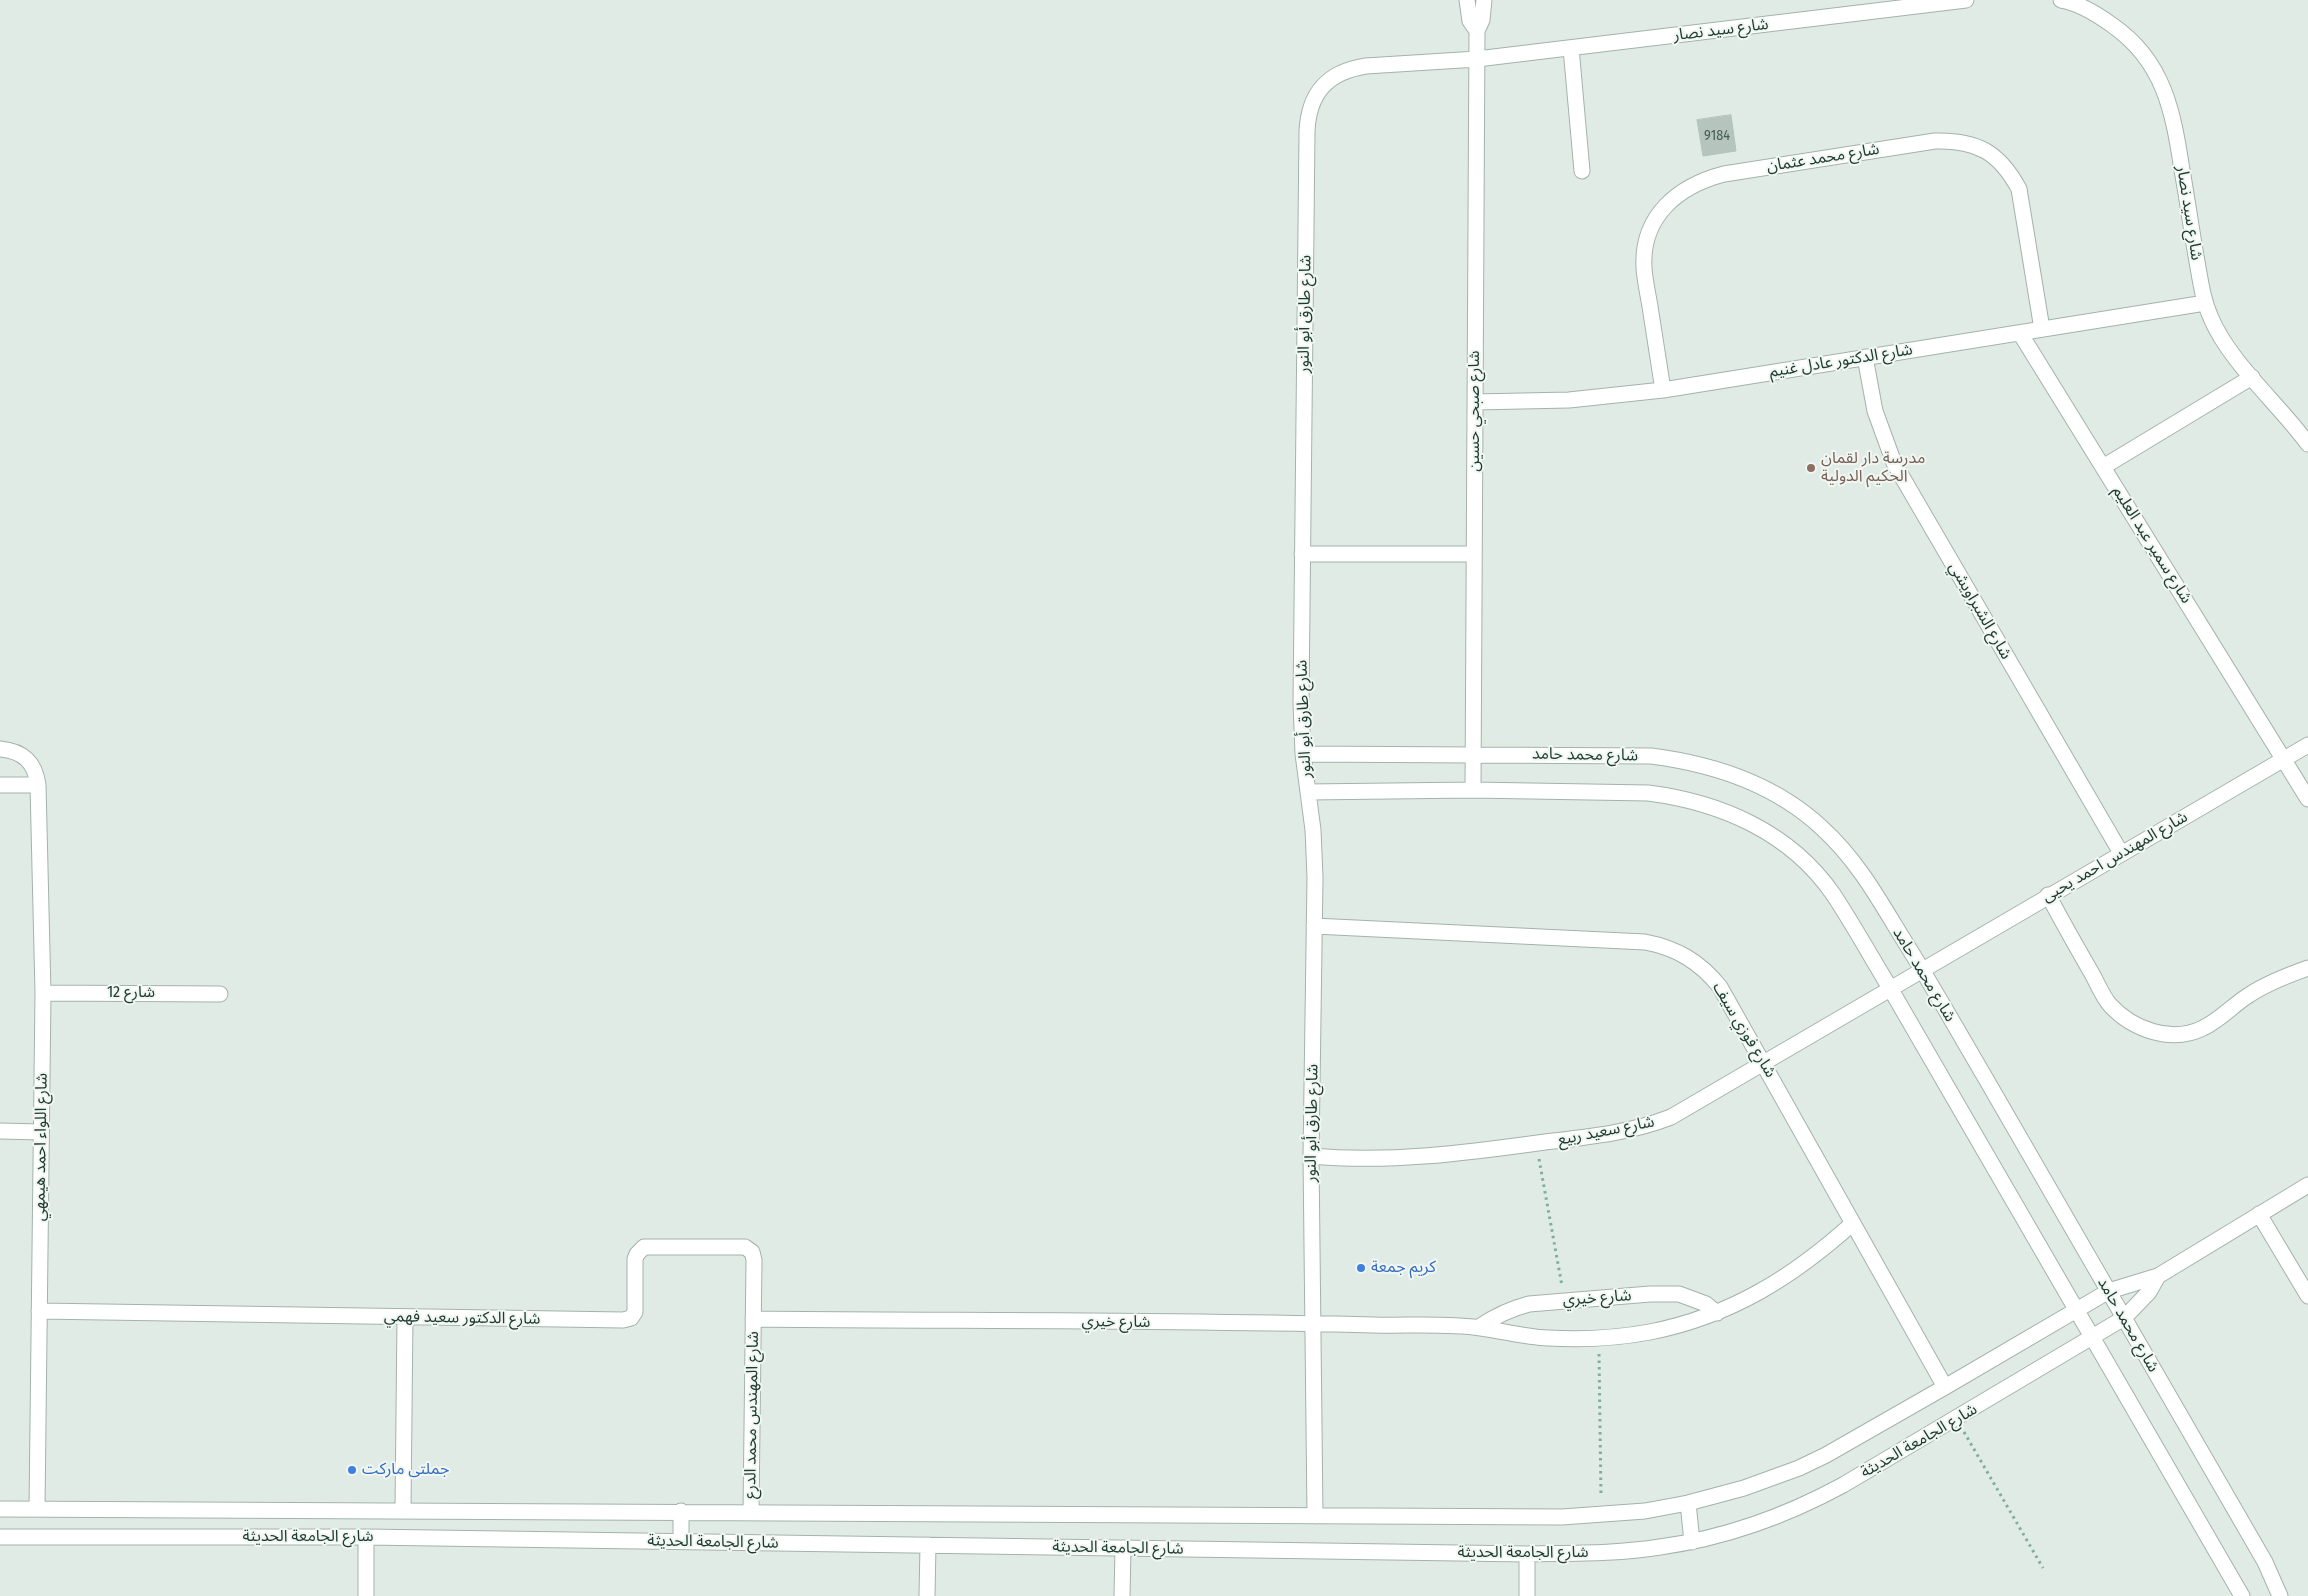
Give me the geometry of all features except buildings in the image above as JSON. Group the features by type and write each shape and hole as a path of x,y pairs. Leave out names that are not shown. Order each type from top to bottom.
{"street":[{"name":"شارع صبحي حسين","path":"1467,0 1470,20 1477,32"},
{"name":"شارع صبحي حسين","path":"1473,790 1477,32 1482,20 1484,0"},
{"name":"شارع سيد نصار","path":"1477,59 1966,0"},
{"name":"شارع سيد نصار","path":"2061,0 2097,14 2125,34 2148,59 2165,89 2174,122 2205,303 2220,335 2308,444"},
{"path":"1572,48 1582,171"},
{"name":"شارع طارق أبو النور","path":"1315,1516 1311,1156 1314,854 1303,754 1301,703 1306,132 1310,107 1322,87 1335,76 1350,68 1477,59"},
{"name":"شارع محمد عثمان","path":"1663,390 1644,267 1646,245 1653,224 1666,205 1682,190 1702,180 1724,174 1935,141 1956,140 1976,146 1994,156 2004,166 2019,189 2042,329"},
{"name":"شارع الدكتور عادل غنيم","path":"1476,402 1569,400 1663,390 2205,303"},
{"name":"شارع سمير عبد العليم","path":"2020,332 2308,799"},
{"name":"شارع الشبراويشي","path":"1865,357 1875,411 1894,463 2121,853"},
{"path":"2103,467 2252,377"},
{"path":"1302,554 1474,554"},
{"name":"شارع المهندس احمد يحيى","path":"1922,969 2308,745"},
{"name":"شارع اللواء احمد هيمهي","path":"0,749 11,750 22,755 31,763 36,773 38,785 43,993 37,1509"},
{"name":"شارع محمد حامد","path":"1303,754 1651,756 1682,760 1712,767 1755,784 1796,807 1820,826 1862,872 1922,969 2265,1562 2280,1596"},
{"path":"0,785 38,785"},
{"path":"1308,792 1473,790 1648,792 1675,796 1727,811 1774,837 1815,872 1832,893 1890,988 2242,1596"},
{"path":"2048,896 2108,1003 2140,1028 2160,1034 2181,1034 2200,1030 2271,982 2308,968"},
{"name":"شارع فوزي سيف","path":"1314,926 1645,942 1662,945 1695,961 1709,973 1720,987 1765,1064 1945,1388"},
{"name":"شارع سعيد ربيع","path":"1311,1156 1404,1158 1443,1156 1610,1134 1656,1123 1685,1110 1765,1064 1922,969"},
{"name":"شارع 12","path":"43,993 220,994"},
{"path":"0,1131 41,1132"},
{"name":"شارع الجامعة الحديثة","path":"0,1509 403,1509 1315,1516 1602,1515 1688,1503 1744,1488 1799,1468 1826,1455 1945,1388 2109,1291 2158,1276 2308,1185"},
{"path":"2259,1214 2308,1296"},
{"name":"شارع خيري","path":"753,1319 1479,1327 1547,1338 1598,1338 1651,1332 1717,1313 1790,1275 1853,1223"},
{"name":"شارع الدكتور سعيد فهمي","path":"39,1311 627,1320 634,1316 636,1309 635,1259 640,1250 650,1246 741,1246 749,1249 754,1260 753,1319"},
{"name":"شارع الجامعة الحديثة","path":"0,1537 366,1537 1527,1554 1627,1551 1692,1542 1752,1526 1809,1502 1957,1419 2124,1318 2149,1292 2158,1276"},
{"name":"شارع خيري","path":"1479,1327 1511,1309 1529,1304 1650,1294 1679,1294 1706,1304 1717,1313"},
{"path":"403,1509 405,1317"},
{"name":"شارع المهندس محمد الدرع","path":"751,1512 753,1319"},
{"path":"1688,1503 1692,1542"},
{"path":"681,1511 681,1541"},
{"path":"366,1537 366,1596"},
{"path":"927,1596 928,1545"},
{"path":"1122,1596 1123,1548"},
{"path":"1527,1554 1527,1596"}],"path":[{"path":"1537,1144 1564,1300"},
{"path":"1598,1338 1602,1515"},
{"path":"1957,1419 2043,1568"}],"place":[{"name":"مدرسة دار لقمان الحكيم الدولية","path":"1811,468"},
{"name":"كريم جمعة","path":"1361,1268"},
{"name":"جملتى ماركت","path":"352,1470"}]}
